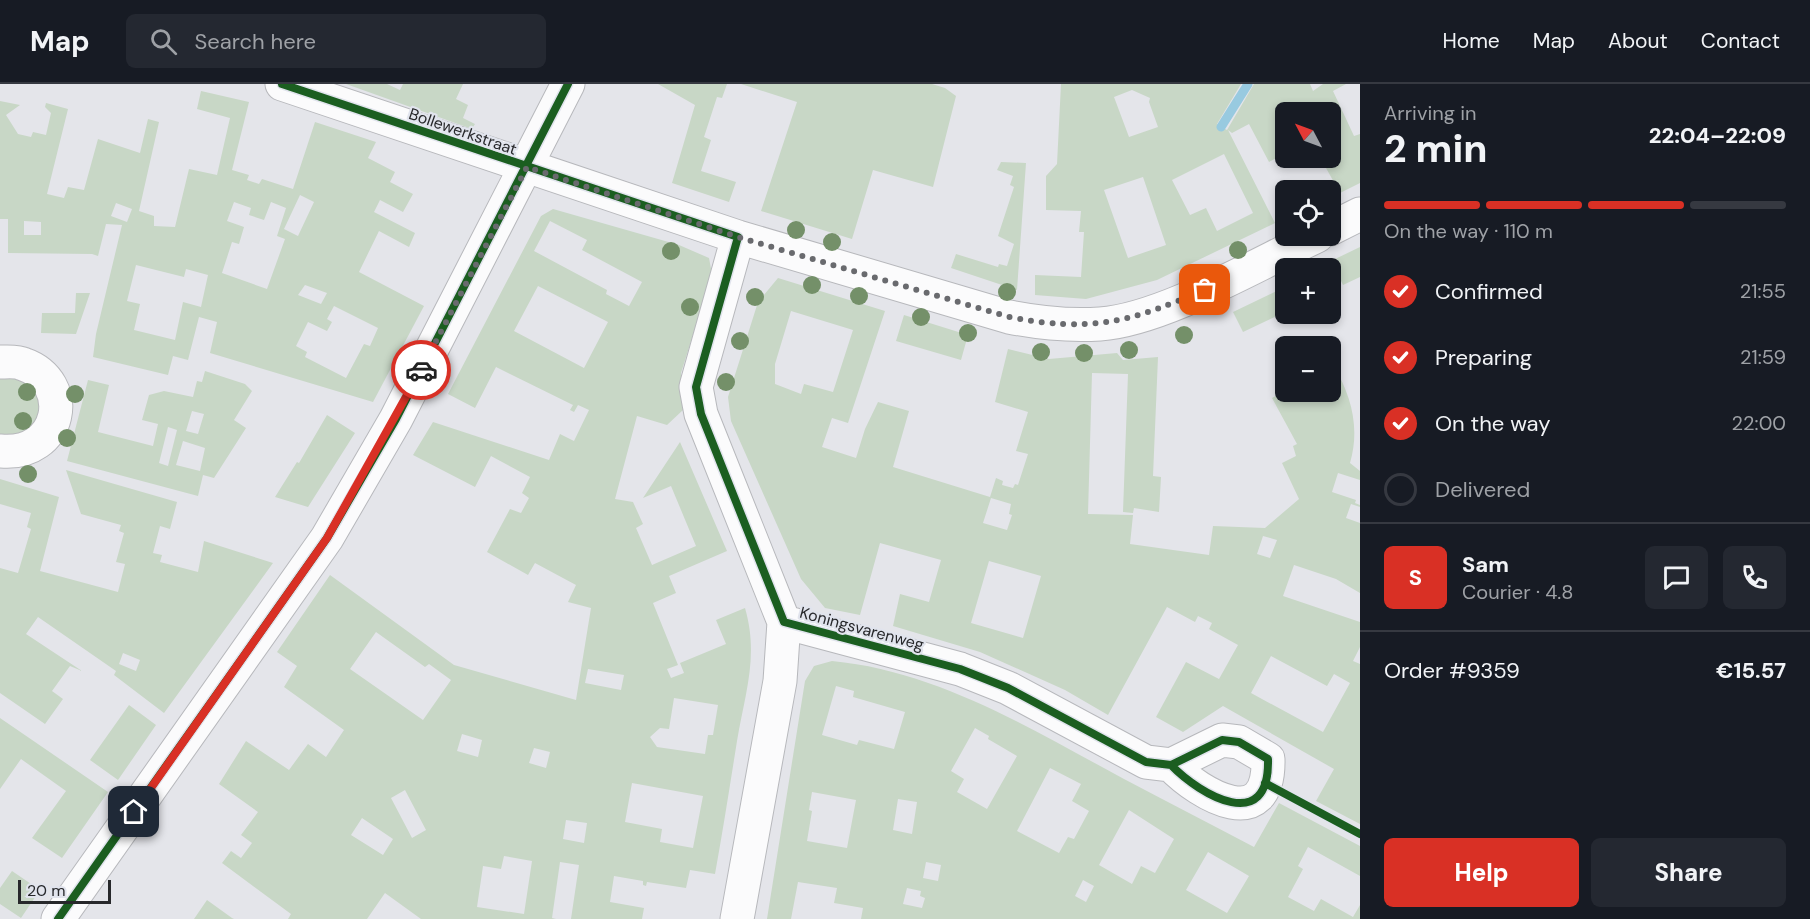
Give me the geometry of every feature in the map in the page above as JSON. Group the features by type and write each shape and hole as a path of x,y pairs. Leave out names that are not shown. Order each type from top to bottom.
{"street":[{"name":"Bollewerkstraat","path":"282,84 738,237 1009,317 1070,325 1102,324 1150,313 1205,290 1296,246"},
{"path":"58,919 327,538 396,419 568,84"},
{"path":"1341,224 1360,214"},
{"name":"Koningsvarenweg","path":"737,919 780,681 784,622 701,414 696,387 738,237"},
{"path":"0,362 22,363 43,374 53,390 57,413 39,443 15,452 0,451"},
{"name":"Koningsvarenweg","path":"784,622 960,669 1008,688 1146,762 1171,765"}],"green space":[{"path":"346,84 387,84 400,90 403,84 463,84 456,99 468,105 463,118 475,124 472,129"},
{"path":"658,84 727,84 722,98 717,97 704,137 711,140 701,171 736,182 729,202 672,183 695,105"},
{"path":"741,84 932,84 945,88 956,96 933,187 873,170 852,239 761,211 797,102"},
{"path":"1061,84 1241,84 1217,124 1227,130 1254,84 1310,84 1313,91 1323,84 1346,84 1333,91 1338,102 1275,102 1275,159 1269,162 1249,124 1232,133 1228,130 1275,223 1157,280 1086,299 1035,295 1035,275 1081,277 1084,232 1079,232 1081,211 1046,210 1046,176 1057,164","holes":["1132,90 1150,98 1149,102 1158,127 1129,137 1114,97","1224,154 1253,213 1217,231 1206,208 1190,215 1172,180","1143,177 1166,245 1128,258 1104,190"]},
{"path":"201,91 249,102 232,170 249,175 247,180 259,184 262,179 293,189 315,122 376,142 368,158 395,172 390,182 413,194 403,212 380,200 374,212 415,233 409,247 379,231 359,272 424,306 373,402 210,353 217,322 199,317 188,360 173,356 168,375 93,357 96,334 122,225 106,224 98,256 8,253 8,219 0,219 0,101 20,105 6,115 18,134 31,137 33,132 46,135 51,113 45,107 46,103 68,109 47,194 64,198 68,187 84,190 98,139 140,153 148,119 159,122 139,211 154,216 154,226 175,227 189,169 217,175 230,118 197,109","holes":["300,195 314,202 298,236 284,229","234,202 251,208 249,215 264,220 271,202 286,208 277,236 285,239 267,289 222,273 232,242 239,244 244,227 227,221","116,203 132,209 127,222 111,216","24,221 41,222 41,235 24,235","136,265 184,277 186,269 208,275 201,307 183,302 175,340 134,330 140,304 127,301","305,285 327,293 321,304 298,295","334,306 378,328 370,346 364,344 346,378 305,357 307,352 296,346 308,322 327,331 332,322 327,319"]},
{"path":"1341,108 1354,136 1360,134 1360,183 1341,192 1341,180 1333,180 1326,168 1341,168"},
{"path":"1001,162 1026,163 1017,290 951,268 956,254 998,267 999,264 1007,266 1014,244 998,236 1014,187 1010,185 1013,176 997,170"},
{"path":"553,209 679,245 709,258 712,274 681,373 683,410 667,425 637,416 615,499 633,502 643,524 636,528 652,565 696,546 671,486 643,498 680,442 727,551 669,576 676,593 653,603 678,665 667,669 671,678 684,673 680,663 726,644 716,620 745,608 751,642 751,659 715,874 690,870 686,888 647,882 646,886 643,885 643,881 614,876 610,902 644,908 642,919 571,919 579,865 560,862 552,918 556,919 421,919 385,893 367,919 288,919 291,914 222,863 231,851 241,858 252,843 241,835 258,812 219,784 246,741 289,770 308,744 326,757 344,730 284,687 297,666 277,652 330,575 454,665 576,700 591,608 568,602 576,585 535,563 528,575 487,552 510,509 521,513 529,498 522,493 530,477 491,456 475,487 413,455 433,422 549,460 560,434 574,441 589,410 578,405 574,412 570,410 573,405 496,367 475,408 448,394 541,216","holes":["550,221 587,240 582,250 642,282 629,306 606,294 607,290 534,251","538,286 608,322 584,368 514,331","376,632 425,667 429,664 451,680 423,720 350,669","588,669 624,675 621,690 585,683","674,698 718,705 713,735 708,735 705,754 657,747 650,737 660,728 669,729","462,734 482,740 478,757 457,751","534,748 550,752 546,768 529,763","632,783 703,796 693,848 660,842 662,829 625,822","405,790 426,830 412,838 391,798","362,818 393,839 383,855 351,835","566,820 587,823 584,843 563,839","504,856 532,861 524,914 477,907 483,866 501,869"]},
{"path":"1360,247 1360,277 1343,285 1341,258 1337,258"},
{"path":"778,278 885,311 848,423 832,418 822,447 856,458 865,429 878,402 909,411 893,467 990,497 996,478 1003,481 1002,485 1013,488 1015,484 1018,485 1028,454 1016,451 1028,412 995,402 1008,349 1049,359 1117,353 1123,360 1158,357 1153,476 1161,477 1159,512 1134,508 1133,513 1123,512 1128,374 1092,373 1088,514 1133,515 1130,544 1209,555 1213,526 1265,528 1299,499 1282,463 1296,456 1293,446 1297,444 1272,398 1275,396 1275,402 1341,402 1341,379 1354,425 1350,463 1360,471 1360,480 1338,473 1332,492 1356,500 1355,503 1360,505 1360,507 1351,504 1346,518 1360,523 1360,593 1336,579 1294,565 1283,596 1360,622 1360,647 1353,661 1360,664 1360,824 1316,801 1334,769 1223,706 1183,732 1156,717 1186,662 1219,679 1238,645 1209,629 1212,623 1198,616 1195,622 1167,607 1108,715 1065,690 980,652 893,626 900,594 929,602 941,560 880,543 860,615 825,608 801,579 731,421 728,397 758,302","holes":["791,311 853,330 833,392 804,384 801,394 775,384 775,364","991,498 1011,504 1009,514 1012,515 1007,530 983,523","1263,536 1277,540 1270,558 1257,554","989,561 1041,576 1023,638 971,623","1271,656 1327,686 1334,674 1350,683 1323,732 1251,693"]},
{"path":"1275,292 1275,317 1243,332 1233,312"},
{"path":"76,293 90,293 76,334 41,333 42,313 75,313"},
{"path":"904,315 968,335 961,360 896,341"},
{"path":"0,371 16,372 43,397 37,429 0,440"},
{"path":"205,371 245,384 252,391 234,420 246,428 214,478 203,475 198,496 67,461 88,380 109,385 98,432 153,446 158,424 142,420 149,395 164,391 193,397 197,381 202,382","holes":["192,411 204,414 198,434 186,431","168,427 177,430 168,466 159,463","183,441 205,448 200,471 176,465"]},
{"path":"327,415 355,433 308,507 275,497 297,462 299,463"},
{"path":"66,470 177,502 170,529 160,526 153,553 162,555 160,562 198,572 204,541 273,563 164,713 114,675 116,671 38,617 26,634 82,671 70,666 52,691 63,699 45,724 0,693 0,568 18,573 31,529 27,527 31,513 0,504 0,479 59,497 40,571 118,592 125,564 116,562 124,533 119,531 121,525 81,514","holes":["123,653 140,660 136,671 119,664"]},
{"path":"832,661 871,667 910,677 984,705 1254,847 1279,803 1360,846 1360,876 1308,847 1298,866 1303,869 1288,897 1314,911 1321,899 1353,917 1360,905 1360,919 861,919 863,908 834,903 837,888 798,882 791,919 767,919 805,681 814,666","holes":["836,686 854,691 853,697 905,712 894,749 859,740 857,745 822,735","975,728 989,736 988,739 1017,756 987,809 957,792 964,779 951,771","1050,768 1081,784 1072,801 1089,811 1074,839 1068,837 1059,853 1017,831","812,792 856,800 847,848 807,841 812,811 809,810","898,799 917,802 912,834 893,830","1129,810 1174,839 1155,873 1141,866 1132,884 1099,865","1208,852 1249,876 1227,913 1186,890","926,862 941,865 938,881 923,878","1083,880 1094,886 1086,902 1075,896","907,888 921,891 920,896 925,898 922,908 903,904"]},
{"path":"129,705 156,725 118,780 90,760"},
{"path":"0,718 108,792 62,858 32,838 66,791 21,759 0,789"},
{"path":"12,871 40,890 21,918 0,904 0,888"},
{"path":"207,900 232,918 234,919 194,919"}],"waterway":[{"path":"1221,127 1248,84"}],"cycle path":[{"path":"282,84 738,237 696,387 701,414 784,622 960,669 1008,688 1146,762 1171,765 1222,740 1239,742 1268,759 1266,782 1258,796 1246,802 1232,802 1215,797 1199,788 1171,765"},
{"path":"58,919 327,538 396,419 568,84"},
{"path":"1265,783 1360,834"}],"way so far":[{"path":"421,370 527,167 738,237 1009,317 1039,323 1102,324 1150,313 1205,290"}],"route":[{"path":"134,812 327,538 396,419 421,370"}]}
